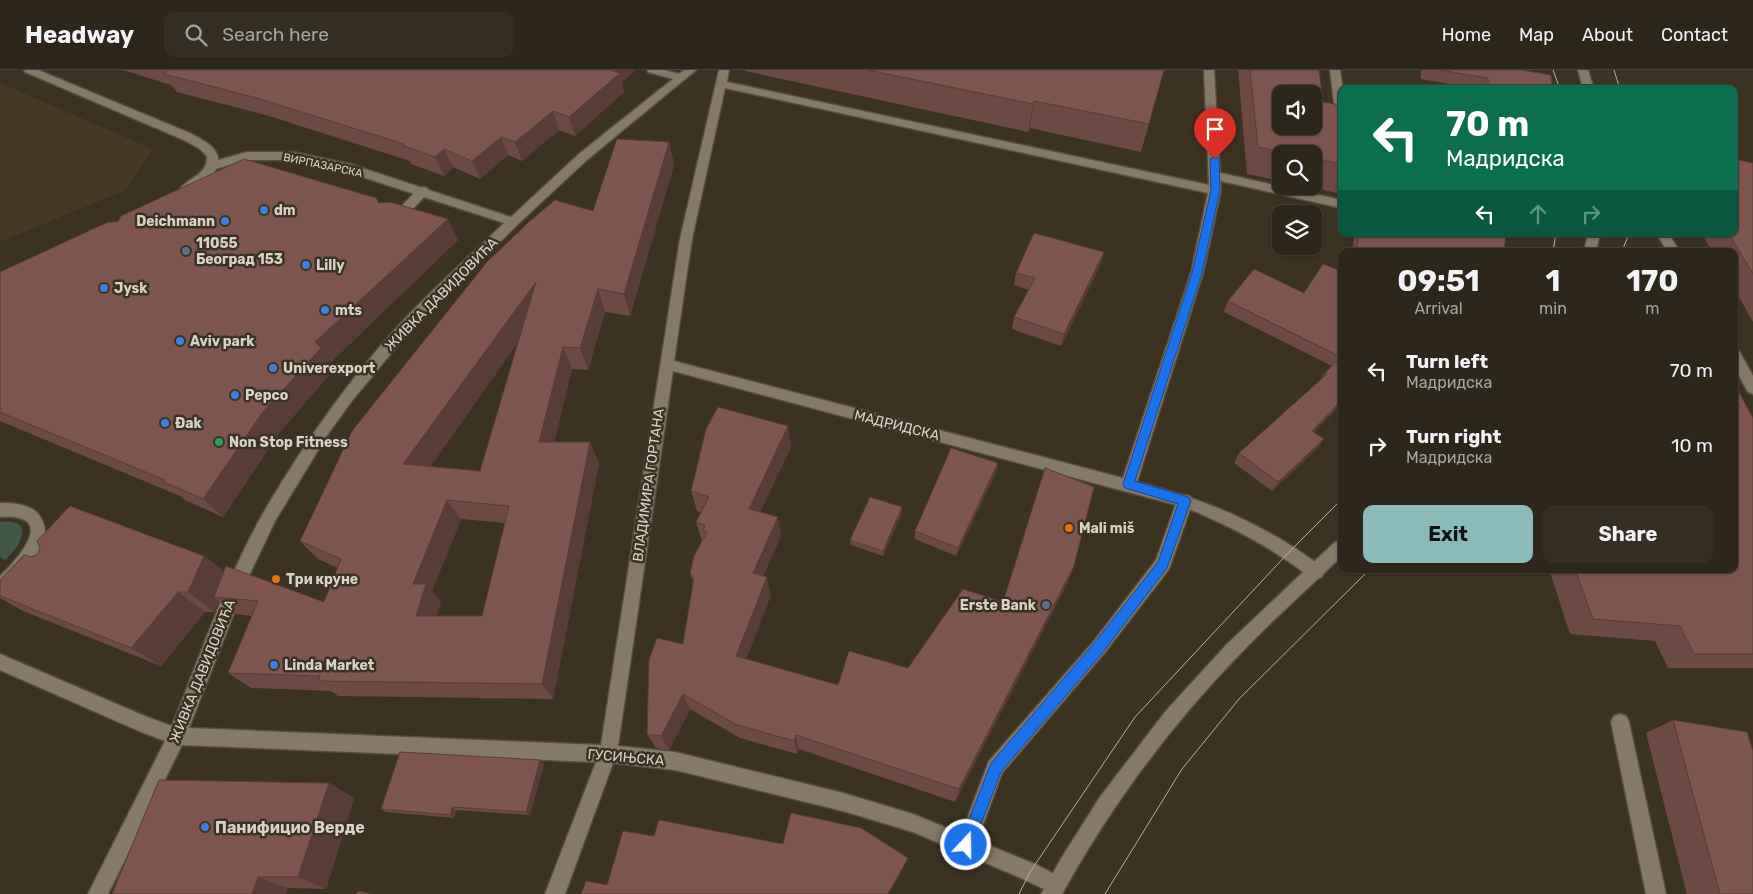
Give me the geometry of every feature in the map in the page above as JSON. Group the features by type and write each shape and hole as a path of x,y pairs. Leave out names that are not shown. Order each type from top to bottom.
{"street":[{"path":"652,70 686,74"},
{"path":"1129,484 1197,273 1216,183 1209,70"},
{"path":"1335,70 1338,90"},
{"path":"1583,70 1588,85"},
{"path":"33,72 188,137 208,149 213,159 212,166 199,181 176,195"},
{"name":"ЖИВКА ДАВИДОВИЋА","path":"98,894 177,736 239,579 270,516 323,430 352,390 403,329 512,222 584,156 686,74"},
{"path":"723,77 1216,183 1338,203"},
{"name":"ВЛАДИМИРА ГОРТАНА","path":"555,894 608,754 686,239 723,77"},
{"name":"ВИРПАЗАРСКА","path":"212,166 247,156 266,154 293,156 346,167 512,222"},
{"path":"395,220 423,191"},
{"path":"1665,237 1671,248"},
{"path":"1738,362 1753,388"},
{"name":"МАДРИДСКА","path":"666,364 1129,484 1185,501 1228,518 1290,551 1316,572"},
{"path":"966,845 996,768 1100,646 1163,564 1185,501"},
{"path":"0,510 23,511 32,516 37,524 39,534 30,557 0,587"},
{"path":"1053,890 1125,778 1171,719 1219,664 1338,550"},
{"path":"30,557 46,563"},
{"name":"ГУСИЊСКА","path":"0,662 177,736 608,754 675,761 843,802 913,823 1030,872 1053,890"},
{"path":"1620,722 1656,894"}],"shaded area":[{"path":"0,83 153,149 126,190 0,242"}],"green space":[{"path":"0,522 18,524 22,534 16,547 5,560 0,557"}],"building":[{"path":"168,70 610,70 620,73 569,117 553,111 515,142 501,137 472,161 444,149 435,157 402,145 404,144 257,98 164,74"},
{"path":"868,70 1164,70 1149,124 1034,101 1033,104"},
{"path":"1250,70 1319,70 1321,85 1272,85 1272,135 1322,135 1322,94 1323,102 1338,104 1338,163 1322,160 1322,145 1272,145 1272,150 1258,147"},
{"path":"1440,70 1522,70 1551,75 1552,85 1488,85 1488,78"},
{"path":"617,139 669,142 624,294 598,289 580,348 563,347 539,442 590,442 542,684 319,681 320,676 228,673 258,601 214,597 226,566 324,602 341,559 300,541 352,431 487,262 531,220 555,200 593,211","holes":["536,282 480,471 403,464","447,500 509,506 482,616 416,616 426,584 413,584"]},
{"name":"Aviv park","path":"244,159 376,198 379,203 390,202 448,219 315,342 321,348 262,413 203,499 164,482 165,480 0,412 0,272 108,222 118,222 121,216"},
{"path":"1738,160 1753,163 1753,274 1731,237 1738,237"},
{"path":"1034,233 1104,252 1064,334 1014,317 1035,278 1016,273"},
{"path":"1358,237 1506,237 1504,248 1357,248"},
{"path":"1323,264 1338,270 1338,356 1228,301 1254,269 1304,293"},
{"path":"1338,360 1338,404 1312,431 1324,439 1278,482 1239,453 1327,374 1325,373"},
{"path":"1738,390 1753,418 1753,654 1694,654 1680,626 1593,619 1576,573 1738,573"},
{"path":"718,407 788,426 749,509 778,517 753,573 767,577 736,656 838,685 849,651 908,668 963,589 1003,602 1045,468 1094,487 1074,566 959,789 796,735 794,741 735,724 683,694 661,736 647,734 649,660 657,638 683,644 694,578 690,574 694,556 707,532 703,531 705,525 696,522 709,497 691,491 706,429"},
{"path":"951,448 998,463 958,548 915,531"},
{"path":"870,497 902,507 883,551 850,540"},
{"path":"70,506 204,556 188,592 178,592 131,648 0,596 0,580 24,555 31,557 38,554 40,547 37,541"},
{"path":"1673,720 1747,732 1753,751 1753,894 1720,894"},
{"path":"400,752 540,760 526,812 452,807 450,815 381,809"},
{"path":"159,780 329,783 298,877 258,877 252,894 112,894"},
{"path":"791,813 861,828 908,858 888,894 581,894 586,881 607,885 623,831 654,836 659,820 783,844"},
{"path":"358,891 373,894 356,894"}],"tram line":[{"path":"1553,70 1559,85"},
{"path":"1614,70 1619,85"},
{"path":"1554,248 1555,237"},
{"path":"1623,248 1628,237"},
{"path":"1019,894 1030,872 1135,717 1290,551 1338,503"},
{"path":"1105,894 1182,769 1239,699 1366,573"}],"place":[{"name":"dm","path":"264,210"},
{"name":"Deichmann","path":"225,221"},
{"name":"11055 Београд 153","path":"186,251"},
{"name":"Lilly","path":"306,265"},
{"name":"Jysk","path":"104,288"},
{"name":"mts","path":"325,310"},
{"name":"Aviv park","path":"180,341"},
{"name":"Univerexport","path":"273,368"},
{"name":"Pepco","path":"235,395"},
{"name":"Đak","path":"165,423"},
{"name":"Non Stop Fitness","path":"219,442"},
{"name":"Mali miš","path":"1069,528"},
{"name":"Три круне","path":"276,579"},
{"name":"Erste Bank","path":"1046,605"},
{"name":"Linda Market","path":"274,665"},
{"name":"Панифицио Верде","path":"205,827"}],"route":[{"path":"966,845 996,768 1100,646 1163,564 1185,501 1129,484 1197,273 1215,190 1215,159"}]}
